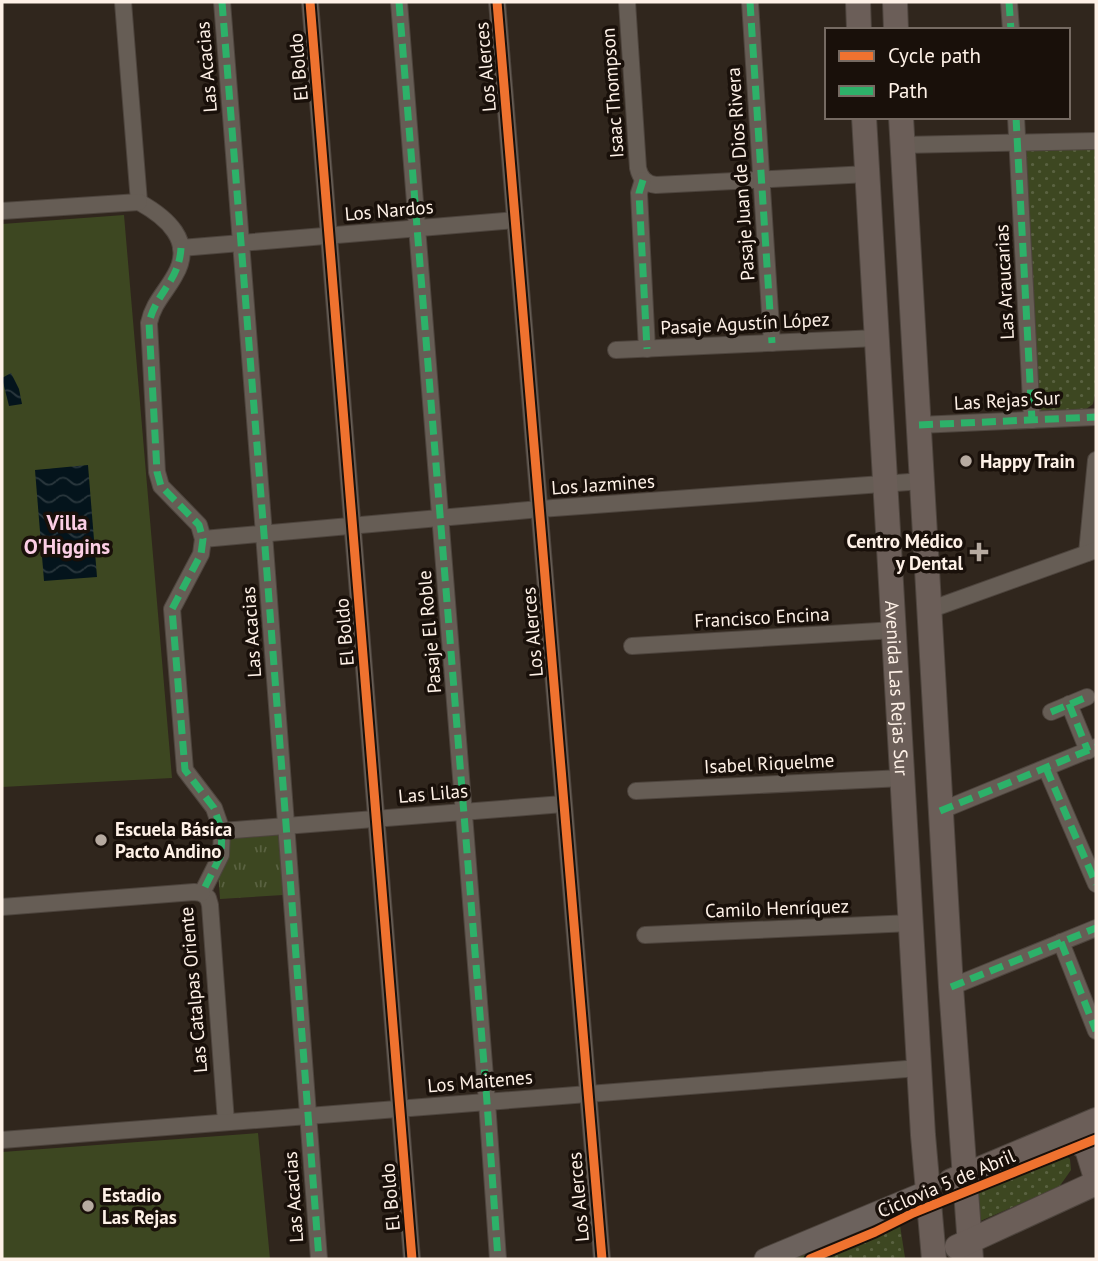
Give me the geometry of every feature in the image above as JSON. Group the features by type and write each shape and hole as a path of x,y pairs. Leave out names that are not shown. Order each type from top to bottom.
{"main road":[{"path":"858,2 859,28"},
{"path":"894,2 896,28"},
{"name":"Avenida Las Rejas Sur","path":"864,119 932,1259"},
{"name":"Avenida Las Rejas Sur","path":"901,119 940,811 970,1250"},
{"path":"765,1259 1096,1121"},
{"path":"932,1259 970,1250 1096,1180 1087,1149 1067,1133"}],"street":[{"path":"123,2 139,202"},
{"name":"Las Acacias","path":"222,2 318,1259"},
{"name":"El Boldo","path":"310,2 412,1259"},
{"name":"Pasaje El Roble","path":"399,2 498,1259"},
{"name":"Los Alerces","path":"497,2 602,1259"},
{"name":"Isaac Thompson","path":"627,2 638,168 643,180 639,193 647,349"},
{"name":"Pasaje Juan de Dios Rivera","path":"750,2 772,343"},
{"path":"1009,2 1011,28"},
{"name":"Las Araucarias","path":"1016,119 1032,420"},
{"path":"902,145 1096,141"},
{"name":"Isaac Thompson","path":"643,180 656,185 868,174"},
{"path":"2,211 139,202 166,219 177,233 181,261 176,274 158,299 149,323 157,472 160,486 199,525 203,539 201,554 172,609 185,770 214,808 222,831"},
{"name":"Los Nardos","path":"181,247 515,220"},
{"name":"Pasaje Agustín López","path":"616,350 877,338"},
{"name":"Las Rejas Sur","path":"919,425 1096,417"},
{"path":"929,610 1092,552 1096,460"},
{"name":"Los Jazmines","path":"203,539 540,509 923,481"},
{"name":"Francisco Encina","path":"632,646 895,630"},
{"path":"1051,712 1087,697"},
{"path":"940,811 1092,749 1069,704"},
{"path":"1046,768 1096,884"},
{"name":"Isabel Riquelme","path":"636,791 903,778"},
{"name":"Las Lilas","path":"222,831 563,804"},
{"name":"Las Catalpas Oriente","path":"222,831 221,855 202,893 208,898 210,905 226,1122"},
{"path":"2,907 202,893"},
{"name":"Camilo Henríquez","path":"645,935 911,923"},
{"path":"951,987 1096,928"},
{"path":"1061,942 1096,1031"},
{"name":"Los Maitenes","path":"2,1140 919,1068"}],"green space":[{"path":"1025,149 1096,149 1096,389 1093,404 1085,410 1035,413"},
{"path":"124,215 172,778 2,787 2,224"},
{"path":"279,833 283,895 220,899 218,871 228,836"},
{"name":"Estadio Las Rejas","path":"258,1133 270,1259 2,1259 2,1152"},
{"path":"1056,1148 1070,1159 1071,1170 1059,1187 978,1222 977,1180"},
{"path":"898,1212 905,1258 785,1259"}],"water":[{"path":"11,373 19,389 22,404 9,406 2,378"},
{"path":"88,465 97,577 44,581 35,470"}],"marked path":[{"path":"222,2 319,1259"},
{"path":"399,2 498,1259"},
{"path":"750,2 772,343"},
{"path":"1009,2 1011,28"},
{"path":"1016,119 1032,420"},
{"path":"643,180 639,193 647,349"},
{"path":"181,248 176,270 152,312 149,323 157,472 161,486 199,525 203,539 201,554 172,609 185,770 214,808 222,831 221,855 202,893"},
{"path":"919,425 1096,417"},
{"path":"1051,712 1087,697"},
{"path":"1069,704 1088,751"},
{"path":"940,811 1096,747"},
{"path":"1046,768 1096,884"},
{"path":"951,987 1096,928"},
{"path":"1061,942 1096,1031"}],"cycle path":[{"path":"310,2 412,1259"},
{"path":"497,2 602,1259"},
{"name":"Ciclovia 5 de Abril","path":"810,1259 913,1213 1096,1139"}],"place":[{"name":"Happy Train","path":"966,461"},
{"name":"Centro Médico y Dental","path":"979,552"},
{"name":"Escuela Básica Pacto Andino","path":"101,840"},
{"name":"Estadio Las Rejas","path":"88,1206"}],"district":[{"name":"Villa O'Higgins","path":"67,535"}]}
